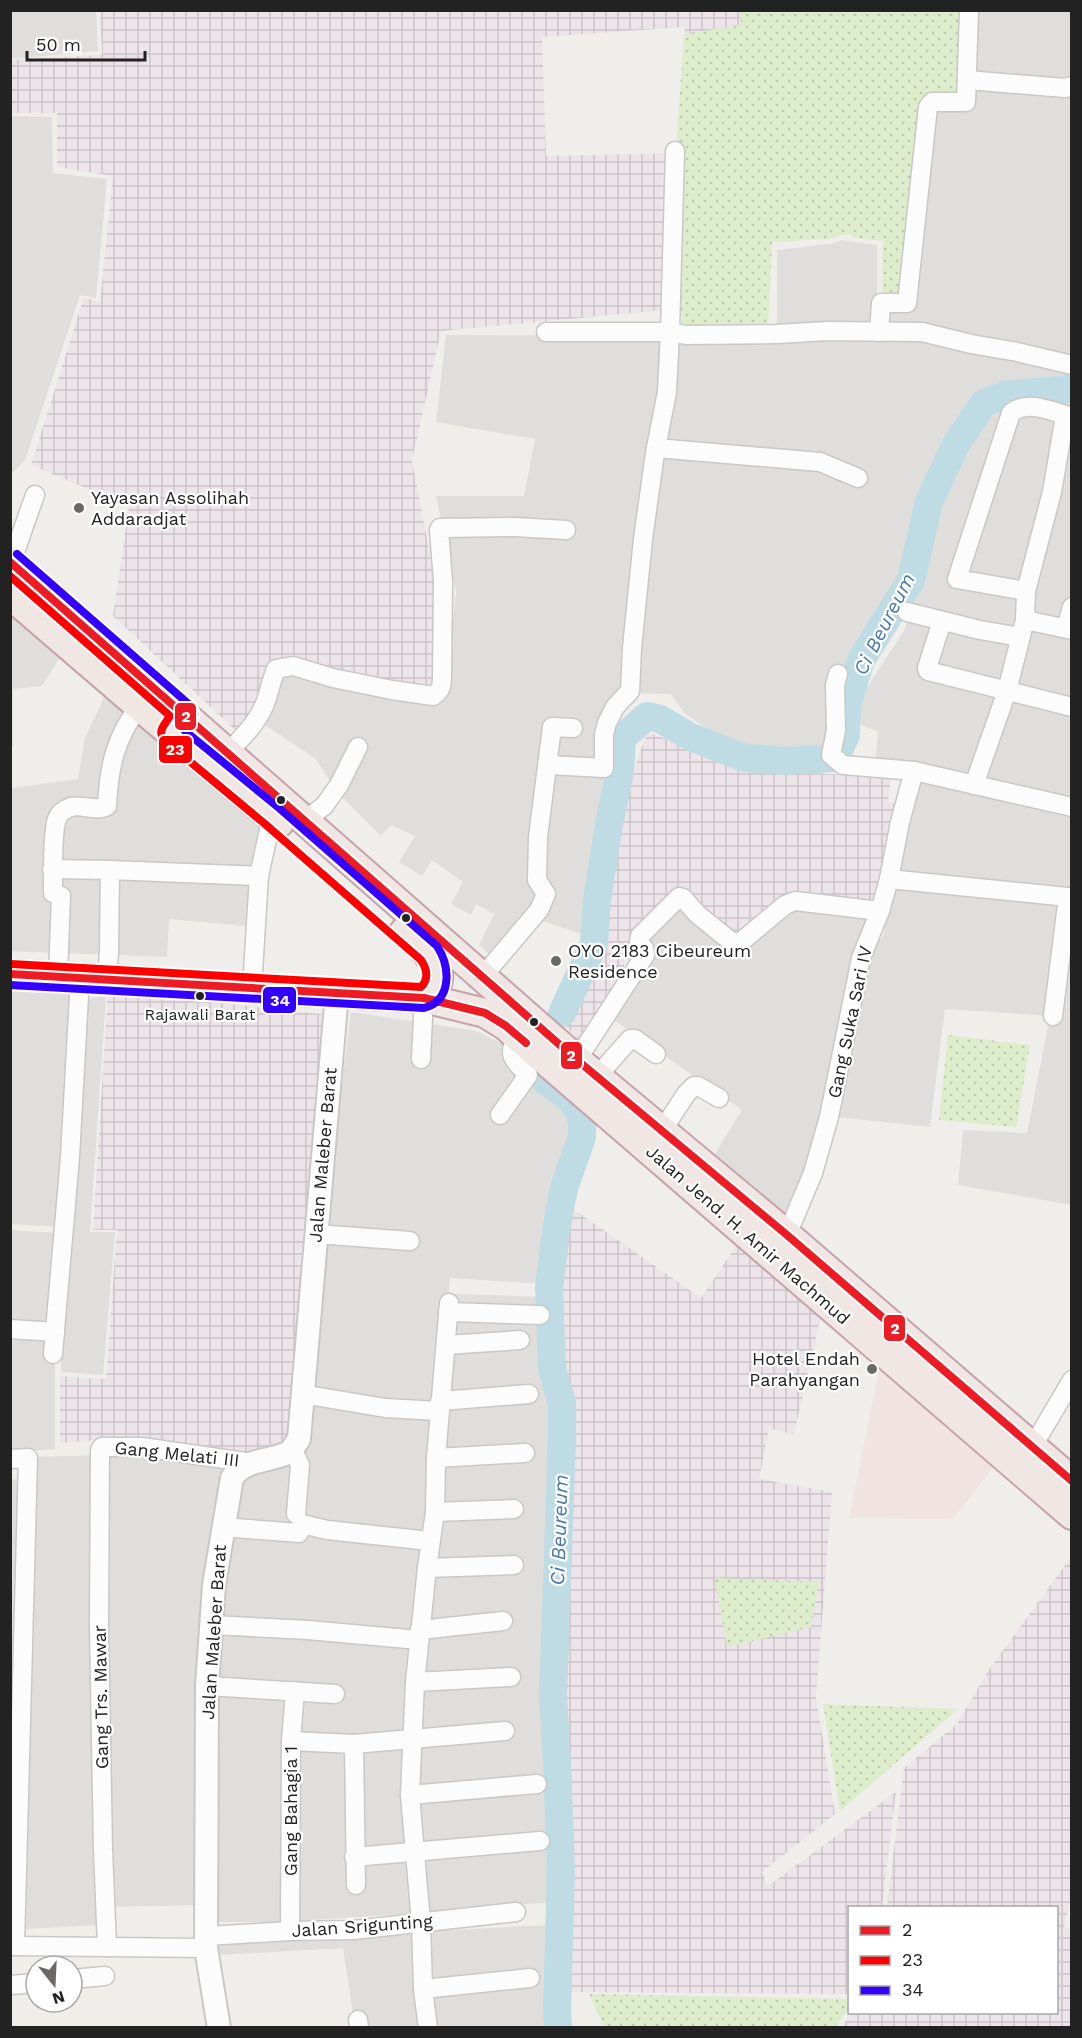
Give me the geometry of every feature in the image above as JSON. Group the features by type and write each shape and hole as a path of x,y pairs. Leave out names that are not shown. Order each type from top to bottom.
{"highway":[{"path":"11,563 272,816 429,953 436,963 438,975 430,994 424,998"},
{"path":"10,595 139,706 228,752 483,976 519,1028"},
{"path":"10,974 424,998 485,1013 519,1028"},
{"name":"Jalan Jend. H. Amir Machmud","path":"519,1028 577,1060 786,1235 1026,1458 1071,1515"},
{"name":"Jalan Jend. H. Amir Machmud","path":"519,1028 1026,1458 1071,1481"}],"street":[{"path":"879,332 881,303 907,303 928,107 932,102 966,102 969,10"},
{"path":"967,80 1065,88 1071,86"},
{"path":"548,765 602,769 607,723 615,707 630,691 638,586 656,448 667,392 675,151"},
{"path":"546,332 670,332 686,335 827,331 922,332 971,344 1017,351 1071,365"},
{"path":"974,785 1007,691 1022,628 1026,591 1052,492 1068,416 1032,406 1014,410 1011,414 957,579 1026,591"},
{"path":"656,448 820,462 858,478"},
{"path":"11,563 35,495"},
{"path":"228,752 251,728 258,717 276,669 292,666 333,678 433,696 442,688 442,580 439,531 443,528 514,527 566,530"},
{"path":"907,612 942,621 1022,628 1069,629 1071,607"},
{"path":"942,621 928,670 1071,707"},
{"path":"838,674 835,685 837,760 914,771 1071,807"},
{"path":"53,1354 70,1157 82,978 61,896 53,893 52,869 57,816 71,807 102,808 107,806 112,758 125,725 139,706"},
{"path":"483,976 539,910 544,900 546,894 537,880 538,837 552,727 573,728"},
{"path":"305,820 324,806 339,785 358,747"},
{"name":"Gang Suka Sari IV","path":"786,1235 816,1162 829,1117 861,958 880,912 914,771"},
{"path":"252,988 259,876 272,816"},
{"path":"52,869 259,876"},
{"path":"82,978 109,952 110,870"},
{"path":"889,879 1070,897 1066,968 1053,1016"},
{"path":"577,1060 645,955 644,948 639,943 640,936 679,897 683,898 697,914 733,943 742,941 785,905 795,901 880,912"},
{"name":"Jalan Maleber Barat","path":"219,2028 206,1942 207,1686 214,1585 232,1478 238,1469 285,1455 293,1450 299,1439 337,993"},
{"path":"421,1059 424,998"},
{"path":"500,1114 528,1075 513,1060 513,1043 519,1028"},
{"path":"599,1078 630,1039 635,1039 656,1054"},
{"path":"662,1131 686,1094 694,1086 719,1098"},
{"path":"316,1234 410,1241"},
{"path":"428,2028 423,1989 421,1922 410,1795 415,1682 435,1512 436,1458 449,1307 540,1315"},
{"path":"10,1329 55,1332"},
{"path":"446,1345 520,1340"},
{"path":"1026,1458 1071,1380"},
{"path":"302,1394 385,1408 440,1406 529,1394"},
{"name":"Gang Melati III","path":"102,1447 142,1447 252,1463"},
{"name":"Gang Trs. Mawar","path":"102,1447 99,1459 99,1626 103,1850 108,1947"},
{"path":"293,1450 300,1465 296,1514"},
{"path":"436,1458 525,1453"},
{"path":"13,1946 19,1459"},
{"path":"435,1512 514,1509"},
{"path":"222,1527 299,1533 302,1524 327,1530 430,1541"},
{"path":"427,1568 514,1565"},
{"path":"212,1625 419,1635 503,1621"},
{"path":"415,1682 511,1677"},
{"path":"207,1686 335,1694"},
{"name":"Gang Bahagia 1","path":"290,1931 291,1741 295,1691"},
{"path":"291,1741 354,1744 505,1731"},
{"path":"354,1744 356,1885"},
{"path":"410,1795 537,1784"},
{"path":"354,1857 540,1841"},
{"name":"Jalan Srigunting","path":"13,1946 108,1947 206,1942 290,1931 354,1930 516,1912"},
{"path":"84,1978 105,1976"},
{"path":"423,1989 530,1978"}],"shaded area":[{"path":"11,10 96,11 98,51 11,59"},
{"path":"757,10 690,75 684,27 542,37 546,156 670,153 664,310 441,331 412,461 434,575 439,661 438,694 277,667 247,741 113,616 129,506 31,465 84,297 100,303 113,176 57,167 57,113 11,113 11,60 102,55 100,11"},
{"path":"971,11 1071,11 1071,386 1064,388 1020,385 980,398 944,451 895,593 847,656 844,719 834,760 751,758 685,714 671,694 632,693 679,334 777,333 777,250 835,243 841,240 877,245 877,304 914,305 928,106 975,102"},
{"path":"10,116 52,117 53,173 107,179 96,298 80,295 25,460 13,472 10,471"},
{"path":"446,335 673,336 622,690 609,752 605,808 584,935 537,919 500,964 479,945 494,914 476,904 471,915 451,904 463,882 432,860 422,876 399,862 415,836 391,825 381,836 336,791 316,759 262,723 280,673 445,701 456,592 436,496 524,496 535,439 436,422"},
{"path":"1071,398 1071,1205 958,1185 963,1130 1027,1133 1050,1016 945,1009 930,1127 836,1117 865,951 883,937 920,777 875,769 878,732 857,723 862,695 905,629 926,547 934,501 990,412"},
{"path":"10,609 62,654 42,686 13,689 13,747 11,747"},
{"path":"107,691 272,829 257,927 169,919 167,957 11,951 11,788 78,779 85,738"},
{"path":"647,732 752,770 891,777 888,802 904,806 883,907 786,894 733,947 682,895 625,947 623,992 584,1045 560,1021 597,967 625,796"},
{"path":"789,898 879,912 833,1104 790,1217 714,1155 742,1110 611,1018 627,995 628,958 631,946 684,903 733,952"},
{"path":"108,991 330,1015 293,1436 280,1451 243,1455 107,1439 60,1443 60,1376 106,1379 117,1230 93,1230"},
{"path":"10,992 80,993 61,1227 11,1224"},
{"path":"106,997 90,1232 115,1232 103,1375 61,1372 64,1248 82,998"},
{"path":"351,1012 476,1031 503,1044 579,1102 543,1284 450,1278 412,1724 417,1913 284,1922 217,1922 217,1648 223,1568 240,1487 255,1471 332,1169"},
{"path":"566,1204 701,1298 742,1237 822,1312 794,1434 769,1429 759,1479 832,1492 816,1697 835,1814 762,1872 768,1886 896,1792 882,1906 848,1906 848,1994 564,1992 559,1944 570,1911 563,1740 561,1580 568,1406 559,1380 554,1317"},
{"path":"10,1230 59,1233 55,1323 55,1449 11,1452"},
{"path":"455,1294 544,1297 547,1363 554,1402 548,1703 557,1832 556,1902 430,1912 413,1772 437,1538"},
{"path":"882,1354 999,1460 953,1519 849,1518"},
{"path":"100,1443 232,1458 200,1905 107,1907"},
{"path":"99,1455 98,1925 26,1929 37,1457"},
{"path":"23,1479 11,1832 10,1480"},
{"path":"1071,1557 1072,1893 1064,1927 1071,1928 1071,2027 842,2027 851,2014 1058,2014 1058,1906 887,1906 904,1768 957,1724 988,1671"},
{"path":"551,1925 546,2003 549,2027 429,2027 427,1931"},
{"path":"418,1926 423,2027 355,2027 343,1948 218,1955 218,1937"}],"green space":[{"path":"741,11 961,11 960,97 927,98 902,297 882,301 883,241 854,238 850,234 830,239 772,242 768,328 682,328 682,313 669,312 674,180 684,34 741,25"},
{"path":"948,1035 1030,1045 1016,1127 939,1120"},
{"path":"715,1578 819,1582 811,1627 727,1647"},
{"path":"823,1704 958,1709 840,1811"},
{"path":"589,1994 848,1999 848,2009 835,2027 604,2027"}],"waterway":[{"name":"Ci Beureum","path":"562,1013 594,944 597,900 620,772 622,738 647,716 660,719 691,737 744,758 787,761 835,758 846,735 847,704 861,660 911,580 929,502 956,444 984,403 1008,394 1064,390 1072,387"},
{"name":"Ci Beureum","path":"533,1060 532,1066 536,1073 570,1099 580,1112 582,1123 582,1137 564,1188 549,1288 552,1369 562,1403 553,1696 561,1871 558,2028"}],"transit line":[{"name":"34","path":"10,985 424,1008 440,998 446,982 445,963 437,946 279,808 185,731 194,716 192,707 17,554"},
{"name":"2","path":"10,562 577,1060 787,1235 1072,1481"},
{"name":"23","path":"10,576 170,716 161,734 164,740 265,824 421,960 426,974 421,987 11,964"},
{"name":"2","path":"10,974 424,998 485,1013 506,1026 526,1043"}],"place":[{"name":"Yayasan Assolihah Addaradjat","path":"79,508"},
{"name":"OYO 2183 Cibeureum Residence","path":"556,961"},
{"name":"Rajawali Barat","path":"200,996"},
{"name":"Hotel Endah Parahyangan","path":"872,1369"}]}
